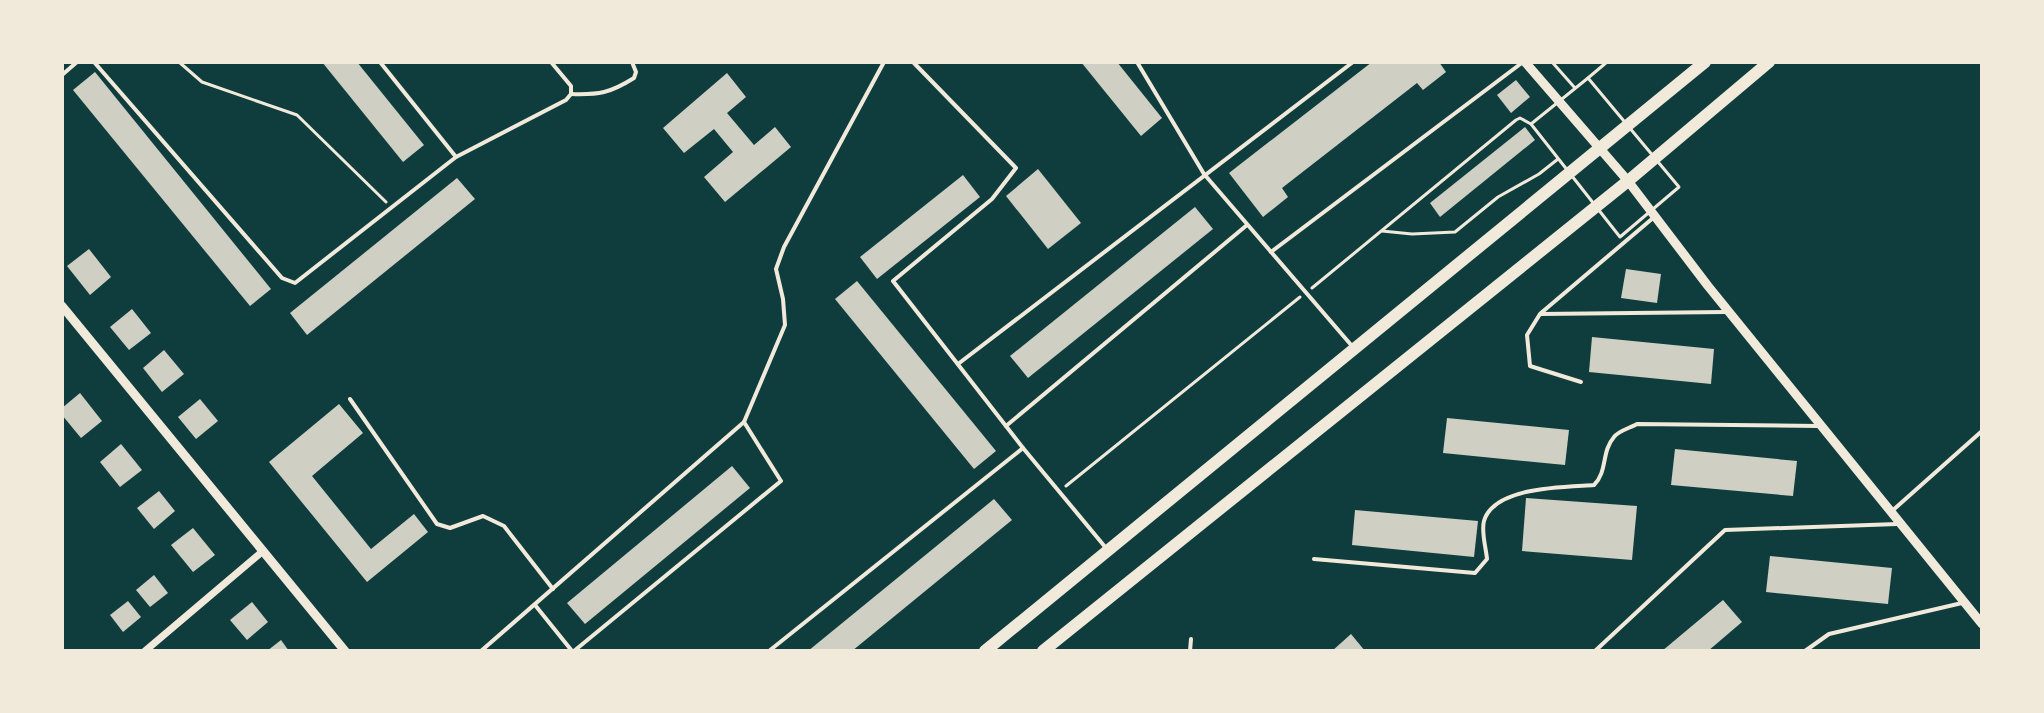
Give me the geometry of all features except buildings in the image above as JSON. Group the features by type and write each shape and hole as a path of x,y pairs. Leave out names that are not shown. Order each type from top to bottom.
{"main road":[{"path":"985,651 1705,62"},
{"path":"1043,651 1628,181 1769,62"}],"street":[{"path":"1524,62 1628,181 1820,426 1982,624"},
{"path":"62,306 345,651"},
{"path":"145,651 263,551"}],"lane":[{"path":"62,75 77,62"},
{"path":"94,62 282,278 295,283 456,157 566,100 571,94 571,86 551,62"},
{"path":"380,62 456,157"},
{"path":"571,94 599,95 614,90 634,78 636,72 632,62"},
{"path":"481,651 744,422 785,325 776,269 784,247 884,62"},
{"path":"913,62 1016,168 992,199 893,281 1108,551"},
{"path":"1137,62 1204,174 1354,349"},
{"path":"957,365 1353,62"},
{"path":"1271,252 1524,62"},
{"path":"1581,382 1530,366 1527,335 1540,314 1655,216"},
{"path":"1006,426 1248,225"},
{"path":"1540,314 1729,312"},
{"path":"350,399 437,524 450,528 483,516 504,526 553,589"},
{"path":"535,605 573,651 781,481 744,422"},
{"path":"1314,559 1475,573 1487,559 1484,521 1490,511 1505,499 1527,491 1594,485 1603,473 1604,457 1614,435 1637,424 1820,426"},
{"path":"1890,513 1982,431"},
{"path":"769,651 1023,448"},
{"path":"1595,651 1725,530 1899,524"},
{"path":"1805,651 1829,634 1964,603"},
{"path":"1190,651 1191,639"}],"path":[{"path":"179,62 202,82 297,115 390,206"},
{"path":"1552,62 1575,88"},
{"path":"1588,78 1607,62"},
{"path":"1059,491 1516,120 1520,118 1531,124"},
{"path":"1382,231 1412,234 1455,232 1498,197 1539,174 1558,159"}]}
